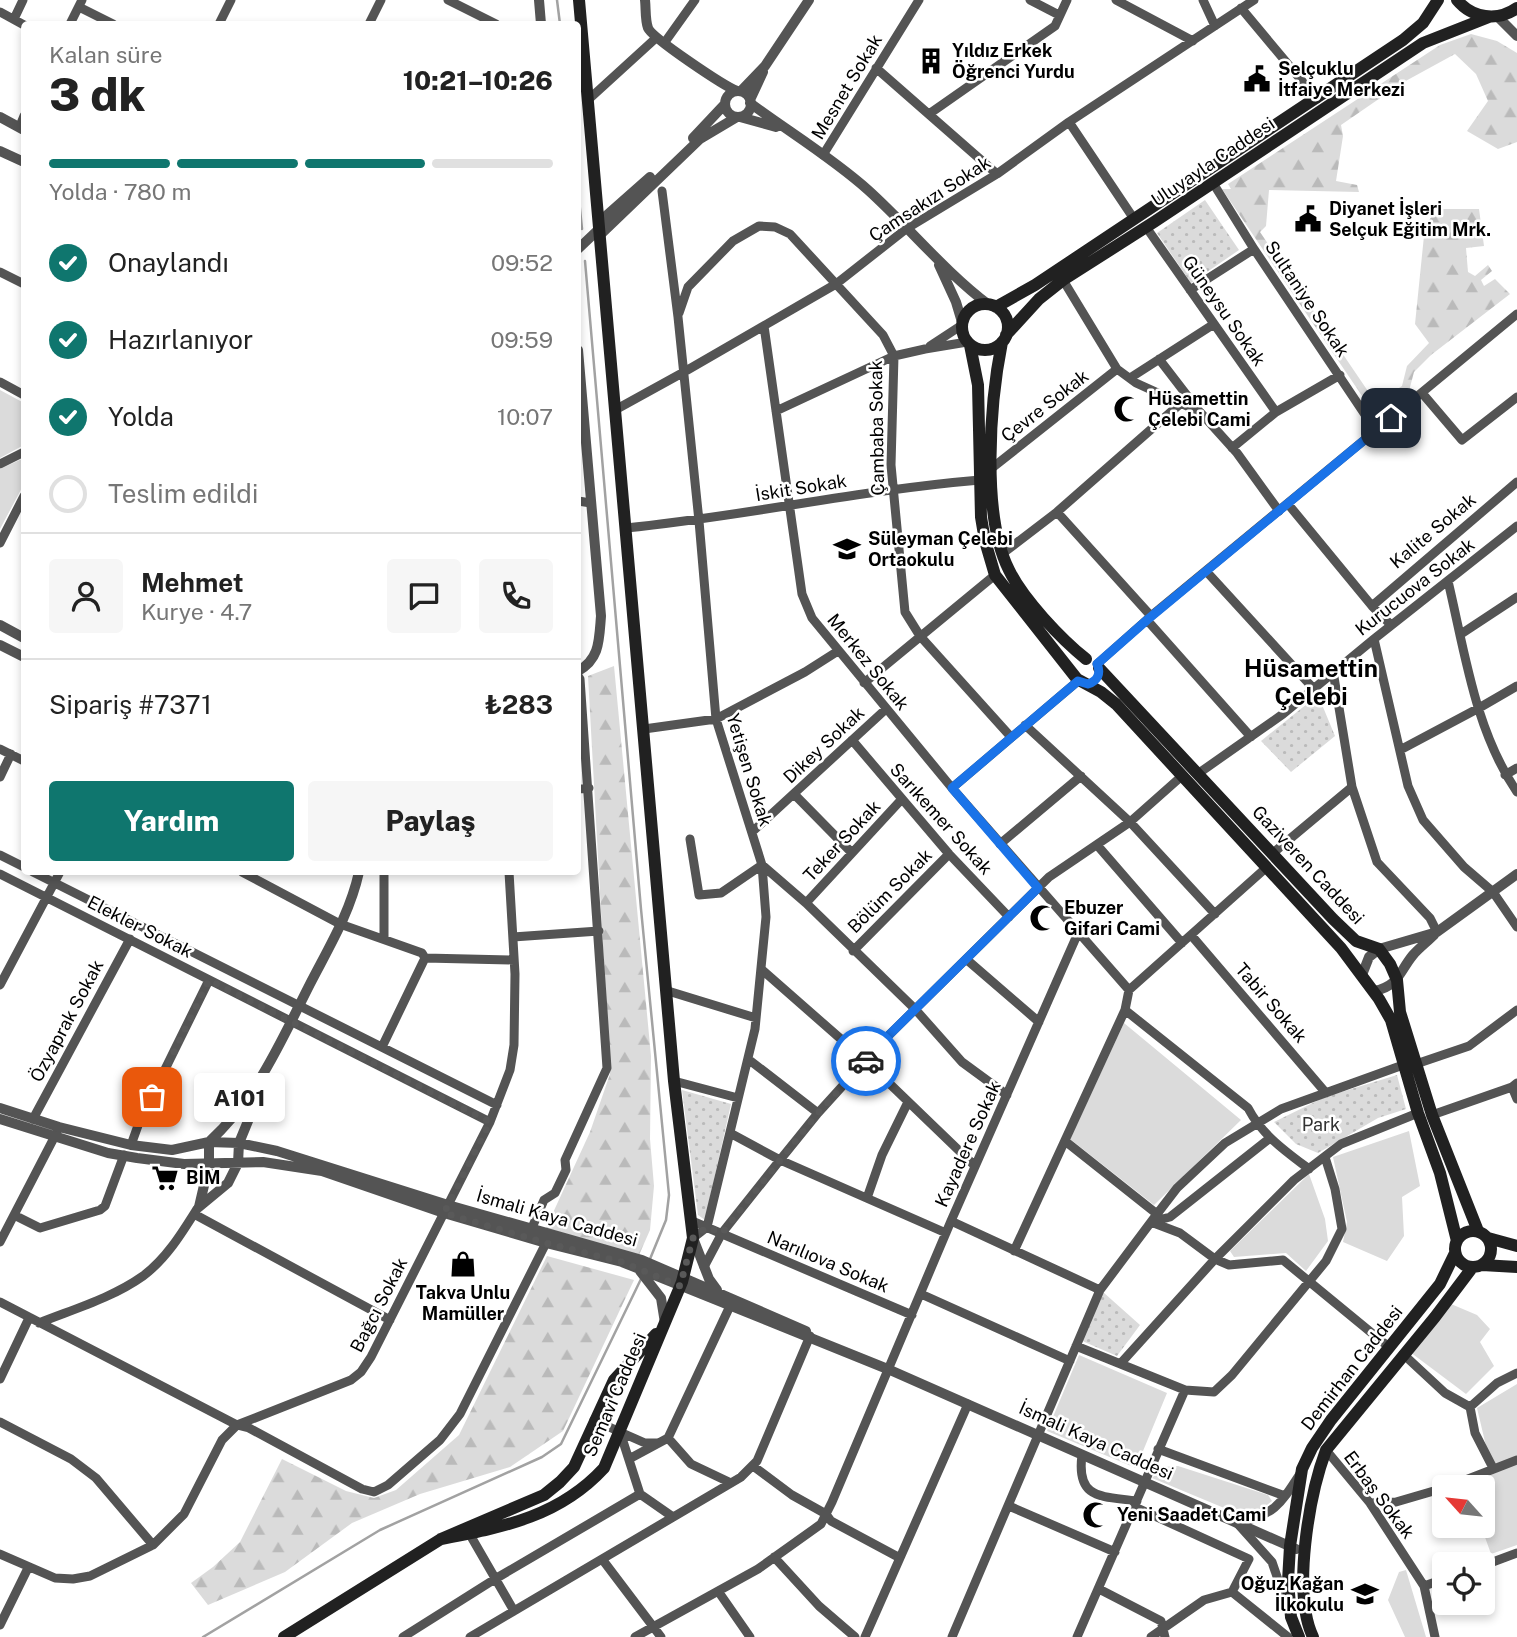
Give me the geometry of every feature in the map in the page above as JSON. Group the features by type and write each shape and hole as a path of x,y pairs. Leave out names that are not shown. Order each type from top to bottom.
{"main road":[{"name":"Semavi Caddesi","path":"579,0 581,21"},
{"name":"Uluyayla Caddesi","path":"992,306 1035,285 1403,40 1423,23 1438,0"},
{"path":"1457,0 1471,12 1493,16"},
{"name":"Uluyayla Caddesi","path":"1004,338 1039,299 1063,280 1423,43 1517,8"},
{"name":"Semavi Caddesi","path":"441,1539 519,1522 561,1502 604,1468 682,1282 693,1238 674,1081 581,22"},
{"path":"975,306 992,306 1006,319 1004,338 990,349 983,350 968,344 963,336 962,324 969,310 975,306"},
{"name":"Gaziveren Caddesi","path":"1004,338 992,407 992,468 993,512 1002,555 1009,572 1060,635 1094,664 1199,773 1333,919 1356,941 1379,949 1390,964 1397,980 1418,1113 1440,1173 1456,1247"},
{"name":"Gaziveren Caddesi","path":"968,344 978,385 983,529 995,575 1079,680 1116,704 1356,965 1391,1020 1483,1234"},
{"path":"1076,664 1094,664 1096,680 1079,680 1076,664"},
{"path":"1517,1246 1483,1234 1465,1232 1456,1247 1461,1263 1477,1267 1517,1267"},
{"path":"1477,1267 1487,1261 1492,1250 1483,1234"},
{"name":"Demirhan Caddesi","path":"1299,1637 1291,1617 1288,1581 1290,1546 1302,1469 1331,1420 1440,1284 1456,1247"},
{"name":"Demirhan Caddesi","path":"1313,1637 1308,1627 1303,1600 1305,1553 1316,1477 1326,1450 1477,1267"},
{"name":"Semavi Caddesi","path":"284,1637 441,1539 544,1495 574,1467 614,1380 665,1323"}],"street":[{"path":"14,19 23,0"},
{"path":"220,21 231,0"},
{"path":"370,21 381,0"},
{"path":"448,0 490,21"},
{"path":"539,0 541,21"},
{"path":"645,0 648,28 660,40 704,73 739,91 867,189 936,259 992,306"},
{"path":"588,100 660,40 695,0"},
{"path":"599,229 700,139 749,110 765,66 809,0"},
{"name":"Mesnet Sokak","path":"824,155 919,0"},
{"path":"1030,0 1059,15"},
{"path":"929,114 1055,26 1066,0"},
{"path":"1116,0 1193,41"},
{"path":"1203,0 1215,26"},
{"name":"Çamsakızı Sokak","path":"615,410 836,284 906,229 997,174 1069,122 1254,0"},
{"path":"72,21 81,3 108,21"},
{"path":"1241,8 1317,99"},
{"path":"0,12 21,23"},
{"path":"1493,16 1517,36"},
{"path":"581,246 678,153 730,94 739,91 765,66"},
{"path":"876,68 997,174"},
{"path":"704,73 718,88 728,113 788,131"},
{"path":"0,117 21,123"},
{"path":"1069,122 1134,219"},
{"path":"1,155 21,161"},
{"name":"Sultaniye Sokak","path":"1213,183 1254,249 1376,430"},
{"name":"Yetişen Sokak","path":"662,191 684,373 716,719 762,865 766,918 756,1018 707,1227"},
{"name":"Çambaba Sokak","path":"678,317 688,287 733,241 759,226 775,227 790,234 883,335 894,356 891,465 905,612 920,636 1011,737"},
{"name":"Güneysu Sokak","path":"1146,227 1276,412"},
{"path":"1190,290 1254,249"},
{"path":"925,349 962,324 956,302 936,259"},
{"path":"0,272 21,282"},
{"path":"1063,280 1117,369 1200,412"},
{"path":"1094,664 1517,314"},
{"path":"1130,378 1213,324"},
{"name":"Merkez Sokak","path":"764,326 802,594 812,618 952,788 1129,990"},
{"path":"776,411 894,356 968,344"},
{"path":"1159,359 1200,412 1371,606 1391,625"},
{"name":"Çevre Sokak","path":"992,468 1117,369"},
{"path":"1232,448 1276,412 1340,375"},
{"path":"0,382 21,393"},
{"path":"581,385 601,616 596,655 581,671"},
{"path":"1422,393 1462,440 1517,397"},
{"path":"1002,555 1057,512 1180,404"},
{"path":"0,464 21,454"},
{"name":"İskit Sokak","path":"626,528 699,521 893,490 980,480"},
{"name":"Kalite Sokak","path":"1371,606 1517,482"},
{"path":"581,501 591,503"},
{"path":"0,543 21,502"},
{"path":"1057,512 1251,737"},
{"name":"Kurucuova Sokak","path":"1199,773 1251,737 1517,526"},
{"path":"1206,571 1313,688"},
{"path":"864,683 995,575"},
{"path":"1448,581 1485,732 1505,775 1517,792"},
{"path":"1461,634 1517,597"},
{"path":"0,625 21,636"},
{"path":"1374,639 1408,786 1423,820 1464,867 1493,892 1517,927"},
{"path":"0,645 21,656"},
{"path":"644,729 716,719 805,672 838,651"},
{"path":"1334,671 1352,787 1377,862 1430,918 1437,932"},
{"path":"952,788 1079,680"},
{"path":"1400,750 1517,686"},
{"name":"Dikey Sokak","path":"752,832 886,709"},
{"path":"531,1230 544,1200 555,1193 566,1170 565,1160 607,1068 589,788 582,765 581,722"},
{"path":"1025,725 1130,822 1215,914"},
{"name":"Sarıkemer Sokak","path":"852,740 948,855 1009,917"},
{"path":"0,749 21,759"},
{"path":"0,777 11,754"},
{"path":"1505,775 1517,768"},
{"path":"704,1267 722,1233 818,1113 915,1009 1049,877 1130,822 1183,775"},
{"path":"1000,844 1081,776"},
{"path":"1273,853 1352,787"},
{"path":"581,789 589,788"},
{"path":"794,794 852,853"},
{"name":"Teker Sokak","path":"806,903 901,800"},
{"path":"690,839 699,895 721,893 762,865 806,903 915,1009 962,1062 1007,1095"},
{"path":"1097,845 1182,943"},
{"path":"0,855 21,866"},
{"name":"Bölüm Sokak","path":"853,950 948,855"},
{"path":"1014,1251 1125,1010 1129,990 1267,867"},
{"name":"Elekler Sokak","path":"0,874 490,1122"},
{"path":"1374,991 1386,989 1397,980 1413,955 1437,932 1517,874"},
{"name":"Elekler Sokak","path":"40,875 497,1105"},
{"path":"0,985 58,875"},
{"path":"248,875 305,903 340,925 422,953 425,958"},
{"path":"39,1323 121,1289 145,1275 168,1252 196,1210 228,1183 238,1163 239,1143 274,1058 352,901 358,875"},
{"path":"384,875 384,939"},
{"name":"Bağcı Sokak","path":"237,1425 351,1380 361,1372 490,1122 510,1070 514,1045 514,960 509,875"},
{"path":"513,937 599,932"},
{"path":"1362,975 1369,957 1379,949 1437,932"},
{"name":"Kayadere Sokak","path":"826,1514 1078,933"},
{"name":"Tabir Sokak","path":"1191,935 1326,1093"},
{"name":"Özyaprak Sokak","path":"33,1119 130,939"},
{"path":"425,958 514,960"},
{"path":"382,1047 425,958"},
{"path":"966,959 1039,1023"},
{"path":"761,968 866,1061 975,1166"},
{"path":"131,1145 140,1120 209,980"},
{"path":"668,992 756,1018"},
{"path":"1125,1010 1248,1108 1256,1124 1270,1139 1309,1169"},
{"path":"952,1637 1100,1290 1177,1188 1225,1143 1281,1109 1469,1046 1517,1010"},
{"path":"196,1210 209,1164 209,1142 247,1101 274,1058"},
{"path":"748,1059 818,1113"},
{"path":"674,1081 738,1098"},
{"path":"1432,1115 1515,1085 1517,1099"},
{"path":"867,1198 882,1155 908,1102"},
{"name":"İsmali Kaya Caddesi","path":"0,1108 124,1156 184,1164 263,1162 321,1171 446,1209 611,1251 730,1306 890,1370 1305,1553"},
{"path":"1121,1363 1215,1259 1294,1180 1341,1144 1418,1113"},
{"path":"0,1119 57,1132 0,1242"},
{"name":"İsmali Kaya Caddesi","path":"57,1132 172,1150 209,1142 239,1143 277,1151 345,1171 546,1243 622,1262 719,1292 804,1329 810,1336"},
{"path":"730,1133 780,1160 946,1233"},
{"path":"1154,1218 1170,1217 1270,1139"},
{"path":"1065,1141 1154,1218 1215,1259 1228,1265 1283,1260 1390,1348"},
{"path":"14,1216 40,1228 100,1210 105,1206 124,1156"},
{"path":"1076,1346 1185,1390 1214,1392 1232,1375 1326,1261 1342,1229 1335,1189 1325,1157"},
{"path":"196,1210 390,1320"},
{"name":"Narılıova Sokak","path":"692,1221 912,1315"},
{"path":"951,1221 1100,1290"},
{"path":"707,1227 693,1238 704,1267 719,1292"},
{"path":"0,1301 362,1489 374,1492 388,1486 440,1440 460,1414 546,1243"},
{"path":"638,1269 661,1298 665,1323"},
{"path":"921,1294 1070,1361"},
{"path":"629,1459 668,1438 730,1306"},
{"path":"0,1379 29,1318"},
{"path":"470,1637 487,1633 514,1611 731,1483 753,1466 810,1336"},
{"path":"1403,1354 1445,1393 1470,1407 1475,1433 1493,1468"},
{"path":"1470,1407 1497,1383 1517,1373"},
{"path":"1077,1637 1185,1390"},
{"path":"865,1637 968,1404"},
{"path":"594,1420 645,1443 659,1444"},
{"path":"0,1422 71,1459 96,1478 153,1545"},
{"path":"0,1554 55,1578 74,1579 90,1576 153,1545 184,1514 222,1440 237,1425"},
{"path":"620,1432 640,1494 673,1517"},
{"path":"668,1438 691,1464 731,1483"},
{"path":"1158,1449 1284,1496"},
{"name":"Erbaş Sokak","path":"1326,1450 1370,1503 1424,1586 1435,1637"},
{"path":"1082,1455 1080,1472 1083,1483 1091,1492 1136,1504 1249,1559 1232,1592 1204,1601 1164,1633 1151,1637"},
{"path":"1476,1475 1517,1460"},
{"path":"753,1466 792,1495 826,1514 831,1521 900,1558"},
{"path":"1237,1522 1272,1512 1302,1469"},
{"path":"1370,1503 1396,1502 1432,1492"},
{"path":"403,1637 495,1579 640,1494"},
{"path":"1010,1506 1115,1552"},
{"path":"635,1637 758,1569 821,1524 826,1514"},
{"path":"1237,1522 1272,1562 1291,1617"},
{"path":"469,1533 514,1611"},
{"path":"1495,1561 1517,1553"},
{"path":"774,1557 819,1606 855,1637"},
{"path":"602,1559 661,1637"},
{"path":"0,1625 28,1568"},
{"path":"1424,1586 1432,1583"},
{"path":"1099,1589 1161,1621 1164,1633"},
{"path":"718,1591 750,1637"},
{"path":"1232,1592 1288,1637"}],"green space":[{"path":"1471,34 1497,41 1517,53 1517,142 1498,149 1467,131 1488,101 1476,74 1455,54 1402,83 1341,125 1343,136 1336,181 1357,185 1359,192 1269,190 1266,226 1260,232 1376,403 1402,386 1407,366 1429,343 1415,324 1425,226 1437,209 1479,209 1484,246 1466,248 1468,272 1475,276 1488,265 1492,271 1481,280 1484,286 1495,279 1510,294 1431,355 1414,372 1409,391 1377,418 1222,189 1231,189 1228,184 1440,45"},
{"path":"1205,200 1239,250 1191,283 1157,233"},
{"path":"0,390 21,401 21,447 0,458"},
{"path":"21,459 21,490 0,529 0,469"},
{"path":"614,666 651,1056 650,1139 654,1186 650,1230 639,1255 546,1228 590,1132 610,1074 588,676"},
{"path":"1318,695 1335,736 1291,772 1261,741"},
{"path":"1124,1023 1241,1120 1154,1205 1070,1139"},
{"name":"Park","path":"1397,1075 1406,1109 1378,1118 1318,1153 1296,1144 1274,1122 1325,1097"},
{"path":"682,1090 731,1104 705,1220 698,1215"},
{"path":"1409,1131 1420,1186 1402,1197 1404,1236 1387,1261 1343,1242 1347,1222 1333,1157"},
{"path":"1309,1174 1325,1219 1328,1241 1306,1271 1286,1253 1234,1257 1230,1251"},
{"path":"547,1256 634,1280 563,1431 510,1467 420,1494 352,1523 285,1572 208,1605 191,1583 240,1542 282,1459 346,1491 374,1498 396,1490 459,1435"},
{"path":"1103,1292 1140,1325 1117,1356 1080,1340"},
{"path":"1451,1304 1477,1315 1490,1329 1480,1342 1494,1366 1466,1394 1410,1352"},
{"path":"1079,1355 1167,1393 1136,1468 1047,1431"},
{"path":"1517,1384 1517,1545 1495,1553 1490,1552 1485,1538 1495,1538 1495,1475 1491,1475 1497,1472 1486,1446 1477,1408"},
{"path":"1178,1466 1268,1495 1272,1501 1263,1508 1241,1515 1152,1478 1163,1467"},
{"path":"1406,1570 1426,1637 1405,1637 1388,1600 1399,1572"}],"waterway":[{"path":"557,0 560,21"},
{"path":"581,219 582,229"},
{"path":"585,261 641,909 669,1195 666,1220 650,1259"},
{"path":"203,1637 380,1530 542,1457 561,1444 641,1279"}],"way so far":[{"path":"152,1097 209,980 490,1122 444,1213 622,1262 680,1286 693,1238 707,1227 722,1233 818,1113 866,1061"}],"place":[{"name":"Yıldız Erkek Öğrenci Yurdu","path":"931,61"},
{"name":"Selçuklu İtfaiye Merkezi","path":"1257,79"},
{"name":"Diyanet İşleri Selçuk Eğitim Mrk.","path":"1308,219"},
{"name":"Hüsamettin Çelebi Cami","path":"1127,409"},
{"name":"Süleyman Çelebi Ortaokulu","path":"847,549"},
{"name":"Ebuzer Gifari Cami","path":"1043,918"},
{"name":"A101","path":"152,1097"},
{"name":"BİM","path":"165,1178"},
{"name":"Takva Unlu Mamüller","path":"463,1264"},
{"name":"Yeni Saadet Cami","path":"1096,1515"},
{"name":"Oğuz Kağan İlkokulu","path":"1365,1594"}],"district":[{"name":"Hüsamettin Çelebi","path":"1311,683"}],"route":[{"path":"866,1061 1038,888 952,788 1078,681 1088,684 1096,680 1099,673 1097,664 1391,418"}]}
